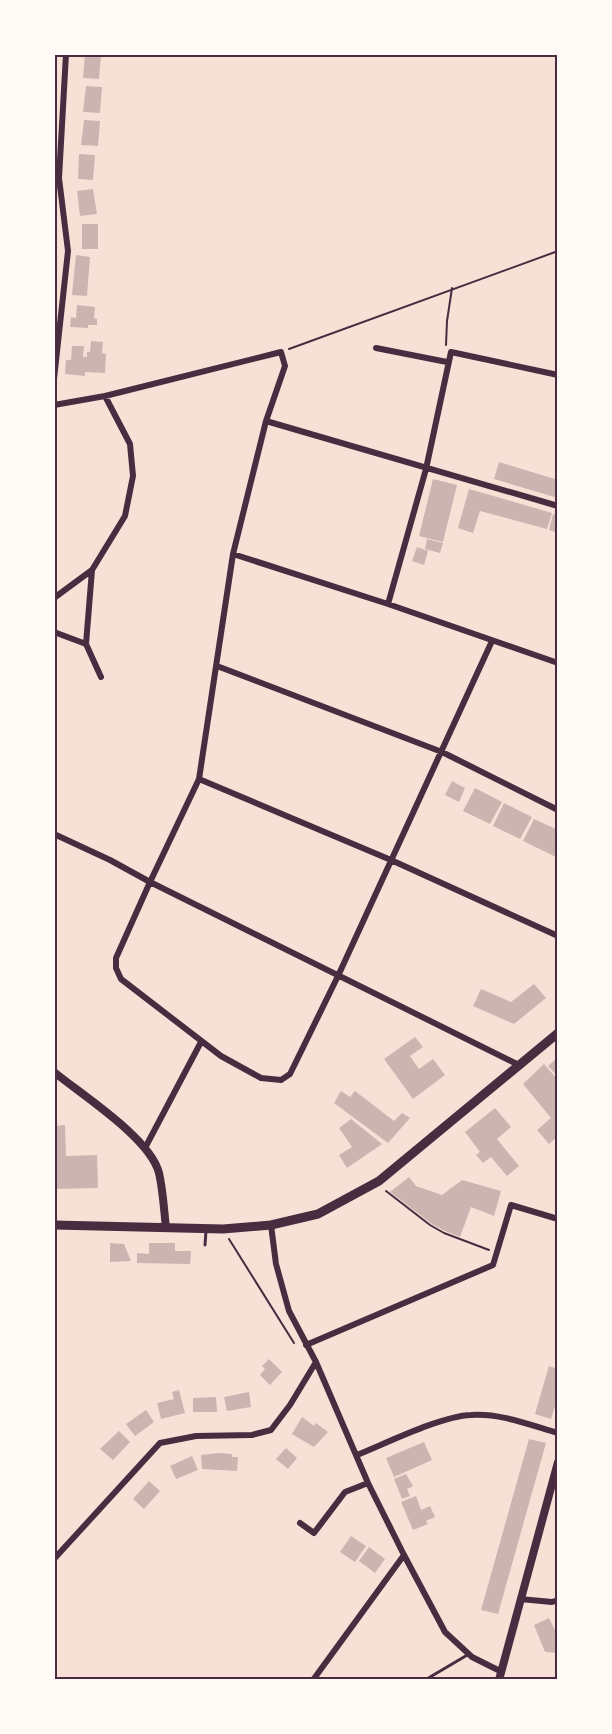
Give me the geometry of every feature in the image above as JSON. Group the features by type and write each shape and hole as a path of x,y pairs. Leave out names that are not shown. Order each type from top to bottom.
{"main road":[{"path":"54,1225 223,1229 271,1225 318,1214 379,1181 558,1033"}],"street":[{"path":"54,379 57,328 68,251 56,179 66,54"},
{"path":"376,348 447,362"},
{"path":"54,405 105,396 280,352 285,366 266,421 233,554 199,779 116,958 116,968 121,979 201,1042 261,1078 281,1080 290,1074 338,976 492,641"},
{"path":"388,603 426,469 450,352 558,375"},
{"path":"54,598 92,570 124,516 133,476 130,444 105,396"},
{"path":"266,421 558,506"},
{"path":"233,554 388,603 558,663"},
{"path":"92,570 86,644 101,676"},
{"path":"54,632 86,644"},
{"path":"217,666 442,752 558,810"},
{"path":"199,779 392,860 558,936"},
{"path":"54,834 519,1065"},
{"path":"145,1148 201,1042"},
{"path":"54,1072 127,1130 145,1148 159,1172 166,1228"},
{"path":"306,1345 493,1265 511,1205 558,1219"},
{"path":"271,1225 276,1264 289,1311 316,1362 368,1483 404,1556 445,1632 469,1654 500,1676 558,1462"},
{"path":"54,1559 160,1443 196,1436 252,1435 271,1430 290,1405 316,1362"},
{"path":"357,1455 447,1419 470,1415 494,1416 558,1433"},
{"path":"300,1523 314,1533 345,1492 368,1483"},
{"path":"313,1680 404,1556"},
{"path":"520,1599 552,1602 558,1600"}],"lane":[{"path":"204,1245 206,1229"},
{"path":"425,1680 469,1654"}],"path":[{"path":"280,352 558,251"},
{"path":"450,352 446,344 452,288"},
{"path":"379,1181 387,1193 430,1225 444,1233 497,1252"},
{"path":"223,1229 297,1348 306,1345"}],"building":[{"path":"85,54 101,54 99,79 83,78"},
{"path":"86,86 102,87 100,113 83,112"},
{"path":"84,120 100,121 98,146 81,145"},
{"path":"79,154 95,155 93,180 78,179"},
{"path":"93,189 97,214 80,216 77,191"},
{"path":"82,224 98,224 98,249 82,249"},
{"path":"76,255 90,257 87,296 72,295"},
{"path":"77,305 95,307 94,318 97,319 97,325 88,325 88,328 70,327 71,317 76,318"},
{"path":"91,341 103,342 102,353 106,354 105,373 85,372 85,376 65,374 66,360 71,360 72,346 84,346 83,357 87,357"},
{"path":"499,462 558,480 558,498 494,479"},
{"path":"433,479 457,485 443,542 419,536"},
{"path":"469,489 552,513 547,529 480,511 473,533 458,528"},
{"path":"553,514 558,515 558,533 549,530"},
{"path":"427,539 443,543 440,553 425,549"},
{"path":"417,547 428,551 424,565 412,561"},
{"path":"452,781 465,788 459,802 445,795"},
{"path":"475,788 502,802 490,824 463,811"},
{"path":"504,803 532,817 520,839 493,826"},
{"path":"534,819 558,830 558,858 523,841"},
{"path":"534,984 546,998 514,1024 473,1006 481,989 511,1002"},
{"path":"415,1037 423,1047 410,1056 419,1069 433,1059 445,1075 413,1099 384,1059"},
{"path":"558,1057 558,1077 548,1066"},
{"path":"544,1064 558,1080 558,1136 549,1144 537,1130 551,1118 523,1084"},
{"path":"341,1091 350,1097 355,1091 394,1121 402,1113 410,1118 388,1143 334,1103"},
{"path":"495,1108 511,1127 497,1139 519,1166 507,1176 491,1157 483,1163 476,1155 480,1152 465,1132"},
{"path":"351,1119 382,1144 347,1168 339,1155 352,1147 339,1128"},
{"path":"65,1125 66,1156 97,1155 98,1188 54,1189 54,1126"},
{"path":"409,1177 416,1186 442,1195 462,1180 501,1191 494,1216 471,1207 460,1237 445,1231 432,1224 390,1192"},
{"path":"110,1243 124,1244 131,1261 110,1262"},
{"path":"149,1243 175,1243 175,1251 191,1251 190,1264 137,1263 137,1253 149,1254"},
{"path":"269,1359 282,1372 270,1385 260,1375 265,1369 262,1366"},
{"path":"549,1366 558,1369 558,1396 551,1419 535,1414"},
{"path":"179,1390 185,1413 161,1419 157,1403 174,1399 172,1392"},
{"path":"249,1392 251,1407 227,1411 224,1397"},
{"path":"216,1397 217,1412 193,1412 193,1398"},
{"path":"146,1410 154,1422 135,1436 126,1424"},
{"path":"302,1417 328,1432 314,1447 292,1434"},
{"path":"119,1431 130,1442 113,1460 100,1449"},
{"path":"529,1439 546,1443 498,1614 481,1610"},
{"path":"424,1442 432,1460 394,1477 386,1458"},
{"path":"286,1448 297,1458 288,1469 276,1459"},
{"path":"218,1453 238,1457 237,1471 202,1469 201,1455"},
{"path":"192,1456 198,1470 176,1479 170,1466"},
{"path":"406,1474 413,1486 407,1489 410,1496 402,1499 394,1479"},
{"path":"149,1481 160,1491 144,1509 133,1499"},
{"path":"416,1496 421,1510 430,1506 435,1517 426,1521 428,1524 413,1530 401,1502"},
{"path":"351,1536 366,1546 355,1562 340,1552"},
{"path":"369,1547 385,1559 375,1573 359,1561"},
{"path":"549,1618 558,1636 558,1653 545,1652 534,1625"}]}
